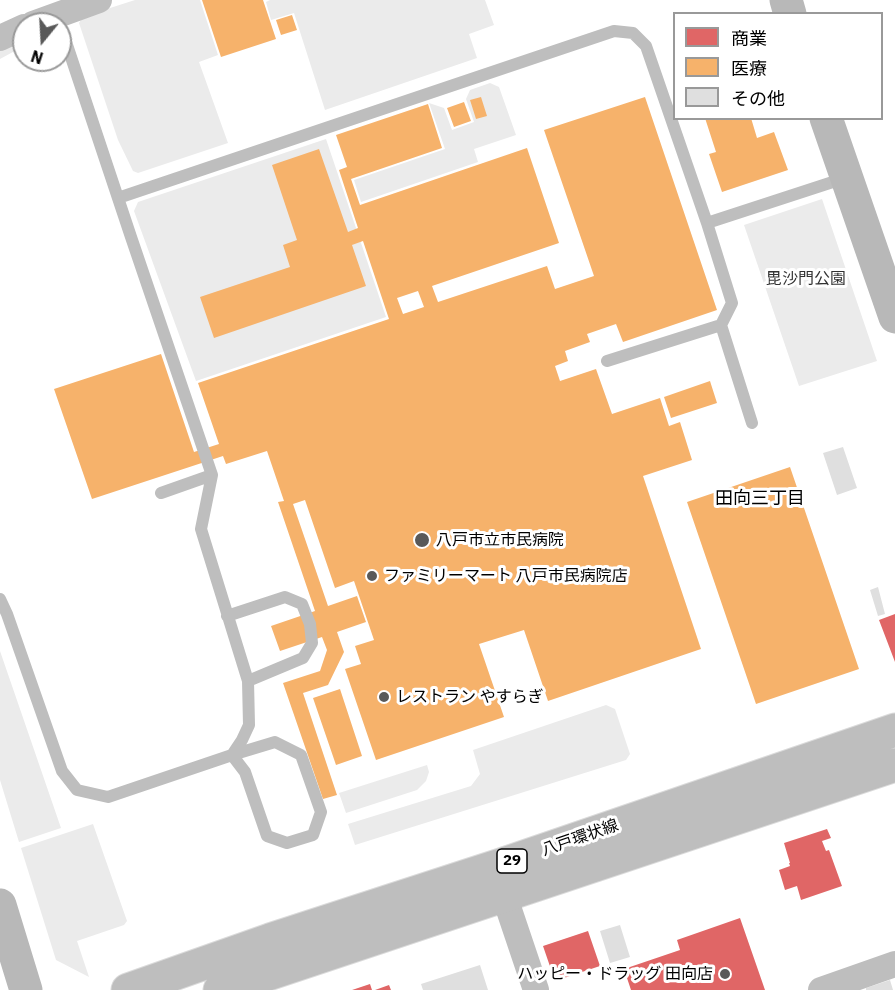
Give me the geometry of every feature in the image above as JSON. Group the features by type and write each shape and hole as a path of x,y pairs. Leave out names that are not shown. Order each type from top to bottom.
{"main road":[{"name":"八戸環状線","path":"128,990 895,730"},
{"name":"八戸環状線","path":"220,990 895,765"}],"street":[{"path":"72,12 99,0"},
{"path":"827,120 895,317"},
{"path":"504,895 536,990"},
{"path":"0,905 26,990"},
{"path":"821,990 895,964"}],"lane":[{"path":"118,198 614,31 633,33 646,46 732,303 721,325 752,423"},
{"path":"72,60 212,475 201,529 248,681 249,725 232,755"},
{"path":"707,223 846,177"},
{"path":"607,361 721,325"},
{"path":"161,494 212,475"},
{"path":"227,616 285,597 302,604 310,624 312,642 303,658 248,681"},
{"path":"0,599 62,771 77,790 108,797 232,755 275,742 301,755 321,812 313,835 287,843 267,836 245,772 232,755"}],"green space":[{"path":"135,0 200,0 218,55 199,62 228,143 138,173 133,171 118,140 79,23 82,17"},
{"path":"270,0 485,0 494,25 469,34 477,58 325,110 294,13 271,20 266,2"},
{"path":"12,44 12,52 0,59 0,51"},
{"path":"490,83 499,87 516,135 474,149 478,162 361,202 354,180 445,149 429,103 444,108 452,130 474,122 466,99 470,90"},
{"path":"326,139 386,317 196,381 134,211 138,202"},
{"name":"毘沙門公園","path":"822,199 877,361 799,386 744,225"},
{"path":"0,651 61,828 19,842 0,780"},
{"path":"606,705 615,709 630,754 626,760 355,845 348,824 471,786 480,774 473,750"},
{"path":"427,765 429,772 426,781 417,790 346,813 339,793"},
{"path":"93,824 127,921 124,925 77,941 89,977 56,960 21,848"}],"building: 商業":[{"path":"895,614 895,662 879,620"},
{"path":"827,829 831,838 822,841 826,851 829,850 842,886 801,900 797,886 785,890 779,870 790,866 784,843"},
{"path":"740,918 765,990 631,990 624,969 680,950 677,940"},
{"path":"588,931 600,966 555,981 543,946"},
{"path":"370,984 372,990 352,990"},
{"path":"389,985 391,990 375,990"}],"building: 医療":[{"path":"202,0 263,0 276,39 221,57"},
{"path":"292,15 297,30 281,35 276,20"},
{"path":"481,97 487,116 476,119 470,100"},
{"name":"八戸市立市民病院","path":"645,97 717,310 623,342 616,324 587,334 590,342 565,351 568,361 555,366 560,381 596,369 612,414 660,398 669,426 680,422 692,460 643,476 701,649 548,701 524,630 479,644 504,717 376,760 345,669 361,664 355,646 374,640 354,581 335,588 305,500 293,504 328,606 357,596 366,622 337,632 344,652 328,685 303,693 337,795 323,799 283,683 320,671 327,650 322,637 280,651 271,626 315,611 278,502 284,501 267,451 226,464 223,456 92,499 54,389 161,354 194,452 219,444 198,383 389,319 363,241 352,245 366,286 214,338 200,297 290,267 283,245 297,240 272,165 319,149 348,232 358,228 339,170 347,167 336,135 428,104 442,148 351,179 360,205 527,148 559,243 432,286 438,302 547,266 555,289 594,276 544,130","holes":["418,291 424,307 403,314 397,298"]},
{"path":"464,102 471,121 454,127 447,108"},
{"path":"706,120 752,120 757,138 774,132 788,170 722,192 709,154 716,152"},
{"path":"710,381 717,403 671,418 664,397"},
{"path":"790,467 859,669 756,704 687,502"},
{"path":"340,689 362,756 336,765 313,698"}],"building: その他":[{"path":"843,447 857,488 837,495 823,453"},
{"path":"878,587 885,614 878,616 870,590"},
{"path":"620,925 630,957 610,963 600,931"},
{"path":"480,965 488,990 423,990 421,984"},
{"path":"890,980 893,990 866,990 866,988"}],"place":[{"name":"八戸市立市民病院","path":"422,540"},
{"name":"ファミリーマート 八戸市民病院店","path":"372,576"},
{"name":"レストラン やすらぎ","path":"384,697"},
{"name":"ハッピー・ドラッグ 田向店","path":"725,974"}],"district":[{"name":"田向三丁目","path":"760,499"}]}
